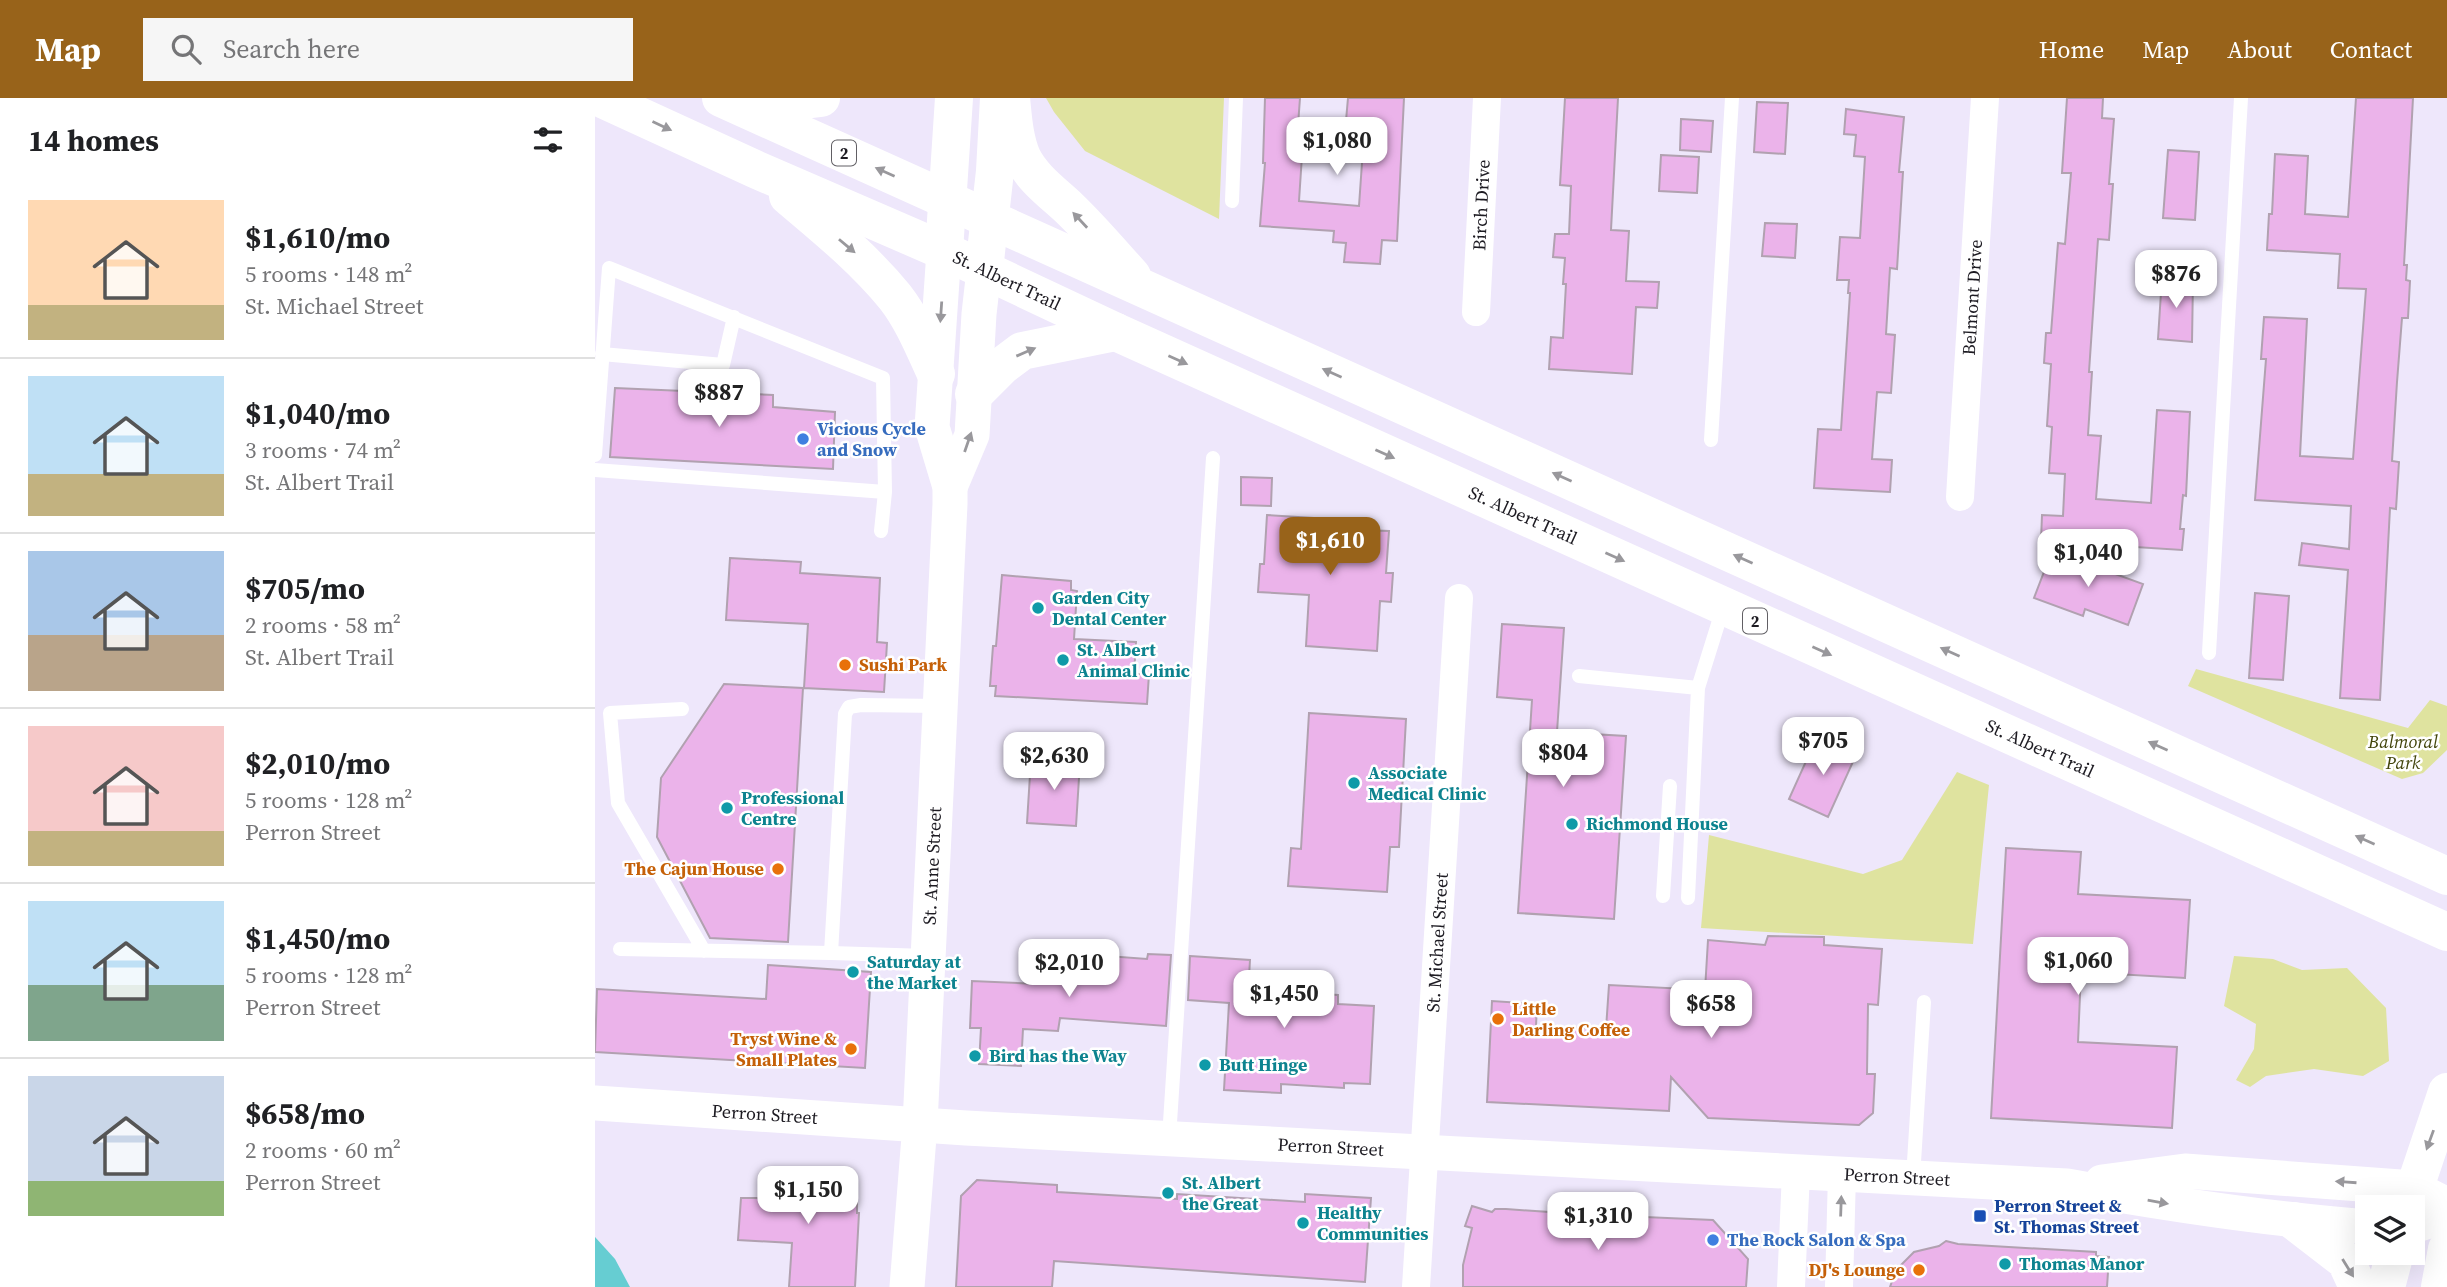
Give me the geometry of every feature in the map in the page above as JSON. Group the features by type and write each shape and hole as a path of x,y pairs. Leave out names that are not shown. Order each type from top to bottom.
{"main road":[{"name":"St. Albert Trail","path":"600,98 944,251 1115,332 2447,932"},
{"path":"731,103 821,98"},
{"path":"944,251 954,98"},
{"path":"984,271 995,171 999,98"},
{"path":"1010,98 1016,136 1023,158 1034,174 1143,288"},
{"name":"2","path":"731,103 2437,872"},
{"path":"757,170 857,256 895,298 907,315 936,374"},
{"path":"974,394 1002,366 1022,351 1115,332"},
{"path":"2424,1195 2447,1092"},
{"path":"2294,1221 2346,1261 2358,1287"},
{"path":"2440,1287 2447,1249"},
{"path":"2386,1287 2392,1265"}],"street":[{"name":"Birch Drive","path":"1476,312 1487,98"},
{"name":"Belmont Drive","path":"1960,497 1985,98"},
{"name":"St. Anne Street","path":"907,1287 921,1124 950,486 932,427 944,251"},
{"name":"St. Anne Street","path":"950,486 972,435 984,271"},
{"name":"St. Michael Street","path":"1416,1287 1459,598"},
{"name":"Perron Street","path":"595,1103 1169,1139 2067,1186 2183,1207 2355,1226"},
{"name":"Perron Street","path":"2067,1186 2185,1171 2382,1195"},
{"path":"1791,1287 1796,1172"},
{"path":"1839,1287 1842,1174"},
{"path":"2425,1222 2447,1215"}],"lane":[{"path":"1232,201 1236,98"},
{"path":"1711,440 1732,98"},
{"path":"2209,653 2241,98"},
{"path":"595,455 609,268 883,379 885,492 881,531"},
{"path":"602,354 723,365 734,317"},
{"path":"1169,1139 1213,458"},
{"path":"595,470 885,492"},
{"path":"1688,898 1698,688 1723,607"},
{"path":"1579,676 1698,688"},
{"path":"831,953 845,714 849,707 861,705 942,706"},
{"path":"682,709 610,713 618,803 704,951"},
{"path":"1663,895 1670,786"},
{"path":"1665,849 1690,851"},
{"path":"620,949 929,956"},
{"path":"1913,1178 1924,1002"}],"green space":[{"path":"1046,98 1224,98 1219,219 1085,151"},
{"name":"Balmoral Park","path":"2196,669 2408,728 2430,700 2447,706 2447,750 2423,773 2402,779 2188,686"},
{"path":"1957,772 1989,785 1973,944 1701,928 1709,835 1863,874 1902,860"},
{"path":"2234,956 2273,959 2302,970 2347,968 2386,1008 2389,1061 2363,1076 2314,1069 2266,1076 2250,1087 2236,1080 2254,1049 2256,1024 2224,1006"}],"shaded area":[{"path":"595,1237 615,1259 630,1287 595,1287"}],"building":[{"path":"1265,98 1300,98 1297,139 1303,140 1299,201 1359,206 1364,134 1345,132 1348,98 1404,98 1397,241 1382,240 1380,264 1344,262 1346,243 1333,242 1334,231 1260,226 1265,163"},
{"path":"1565,98 1618,98 1611,230 1629,231 1626,281 1659,282 1657,308 1636,307 1632,374 1549,369 1551,337 1563,338 1565,258 1553,257 1555,234 1569,234 1571,186 1560,185"},
{"path":"2067,98 2103,98 2102,118 2114,119 2109,184 2113,184 2109,240 2098,239 2089,372 2092,372 2088,435 2101,436 2096,499 2151,503 2157,410 2190,412 2186,496 2183,495 2180,529 2184,529 2182,550 2041,541 2042,515 2063,516 2065,474 2049,473 2052,427 2047,426 2051,364 2044,363 2046,333 2051,333 2058,243 2065,244 2071,173 2062,173"},
{"path":"2356,98 2413,98 2404,265 2407,265 2406,280 2410,281 2408,318 2402,318 2397,382 2392,461 2399,462 2396,509 2390,508 2380,700 2340,698 2348,570 2299,565 2302,543 2349,549 2351,506 2255,500 2266,359 2261,359 2264,317 2307,319 2300,456 2353,459 2366,289 2338,288 2340,254 2267,250 2275,154 2308,156 2305,214 2348,217"},
{"path":"1757,102 1788,103 1785,154 1754,152"},
{"path":"1846,109 1904,117 1899,172 1903,172 1897,269 1890,268 1886,334 1895,335 1891,393 1877,392 1872,459 1892,460 1890,492 1814,488 1818,429 1841,430 1850,293 1849,280 1837,280 1840,237 1860,238 1865,157 1854,156 1856,135 1844,134"},
{"path":"1681,119 1713,121 1711,152 1680,150"},
{"path":"2168,150 2199,152 2195,220 2163,218"},
{"path":"1661,155 1699,157 1697,193 1659,191"},
{"path":"1765,223 1797,224 1795,258 1762,256"},
{"path":"2162,277 2193,280 2192,342 2158,339"},
{"path":"615,388 773,395 773,407 835,412 833,469 610,457"},
{"path":"1241,477 1272,478 1271,506 1241,505"},
{"path":"1267,515 1361,521 1361,530 1389,531 1386,573 1393,573 1391,602 1380,601 1377,651 1306,646 1309,595 1258,592 1260,564 1264,564"},
{"path":"2052,551 2143,584 2128,625 2085,609 2083,616 2034,598"},
{"path":"730,558 801,562 800,573 880,578 877,642 887,643 884,692 804,688 808,624 726,620"},
{"name":"St. Albert Animal Clinic","path":"1002,575 1071,581 1071,590 1077,591 1074,639 1136,642 1134,674 1149,674 1147,704 995,696 996,686 990,686"},
{"path":"2255,593 2289,596 2283,680 2249,678"},
{"name":"Richmond House","path":"1502,624 1564,628 1557,732 1626,736 1614,919 1518,913 1532,700 1497,697"},
{"name":"Professional Centre","path":"724,684 803,688 788,942 710,938 657,837 661,778"},
{"name":"Associate Medical Clinic","path":"1309,713 1406,719 1399,847 1390,847 1387,892 1288,886 1291,848 1301,849"},
{"path":"1817,737 1856,755 1828,817 1789,799"},
{"path":"1031,759 1080,762 1076,826 1027,823"},
{"path":"2006,848 2081,852 2078,894 2190,900 2185,978 2081,972 2078,1042 2177,1047 2172,1128 1991,1118"},
{"path":"1768,936 1824,937 1824,945 1882,949 1878,1005 1868,1004 1867,1074 1875,1074 1873,1113 1859,1125 1708,1118 1671,1077 1669,1111 1487,1102 1492,1001 1537,1004 1536,1026 1606,1029 1609,985 1705,990 1708,940 1765,945"},
{"path":"1039,951 1147,959 1148,954 1171,955 1166,1026 1060,1018 1058,1031 1023,1029 1021,1066 979,1064 981,1028 970,1028 972,981 1037,984"},
{"path":"1190,956 1250,960 1249,977 1317,984 1317,989 1322,989 1322,994 1338,995 1338,1004 1374,1006 1370,1084 1344,1083 1344,1088 1281,1084 1281,1093 1224,1090 1229,1003 1188,1000"},
{"path":"768,965 871,972 865,1068 595,1052 597,989 766,999"},
{"path":"765,1173 829,1175 829,1178 846,1178 855,1185 859,1213 855,1287 789,1287 792,1243 738,1240 741,1198 762,1198"},
{"path":"977,1180 1057,1185 1057,1192 1177,1199 1177,1194 1305,1202 1305,1194 1371,1198 1365,1282 1054,1261 1052,1287 956,1287 961,1196"},
{"path":"1472,1206 1492,1212 1495,1209 1506,1209 1549,1212 1549,1217 1599,1220 1599,1215 1713,1220 1748,1259 1746,1287 1463,1287 1463,1265 1472,1228 1465,1226"},
{"name":"Thomas Manor","path":"1946,1241 1958,1244 2096,1252 2096,1256 2109,1257 2107,1287 1890,1287 1896,1270 1914,1252 1939,1246"}],"place":[{"name":"Vicious Cycle and Snow","path":"803,439"},
{"name":"Garden City Dental Center","path":"1038,608"},
{"name":"St. Albert Animal Clinic","path":"1063,660"},
{"name":"Sushi Park","path":"845,665"},
{"name":"Associate Medical Clinic","path":"1354,783"},
{"name":"Professional Centre","path":"727,808"},
{"name":"Richmond House","path":"1572,824"},
{"name":"The Cajun House","path":"778,869"},
{"name":"Saturday at the Market","path":"853,972"},
{"name":"Little Darling Coffee","path":"1498,1019"},
{"name":"Tryst Wine & Small Plates","path":"851,1049"},
{"name":"Bird has the Way","path":"975,1056"},
{"name":"Butt Hinge","path":"1205,1065"},
{"name":"St. Albert the Great","path":"1168,1193"},
{"name":"Perron Street & St. Thomas Street","path":"1980,1216"},
{"name":"Healthy Communities","path":"1303,1223"},
{"name":"The Rock Salon & Spa","path":"1713,1240"},
{"name":"Thomas Manor","path":"2005,1264"},
{"name":"DJ's Lounge","path":"1919,1270"}]}
